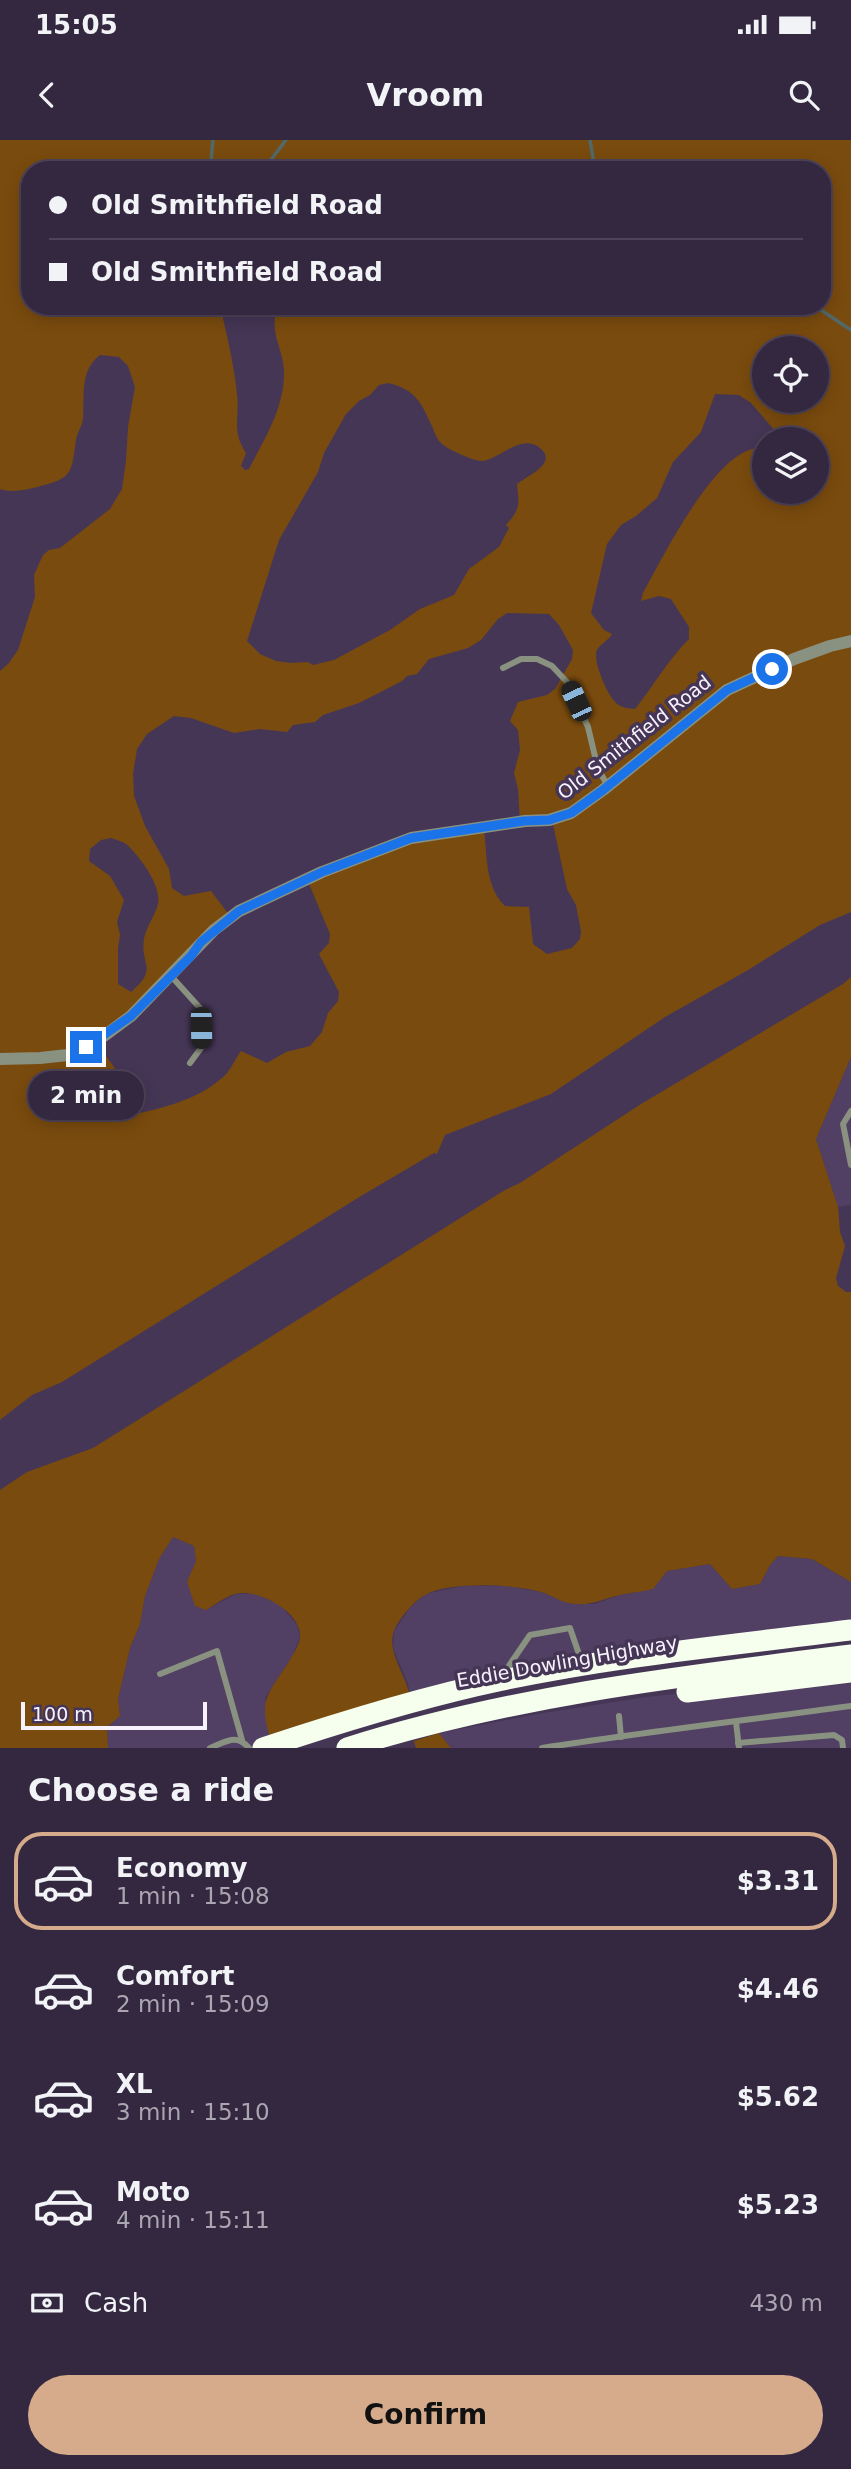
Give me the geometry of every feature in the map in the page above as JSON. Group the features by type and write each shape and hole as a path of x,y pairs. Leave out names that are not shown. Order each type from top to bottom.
{"highway":[{"path":"263,1748 356,1717 508,1673 577,1660 851,1630"},
{"name":"Eddie Dowling Highway","path":"296,1748 447,1705 559,1682 851,1643"},
{"name":"Eddie Dowling Highway","path":"347,1748 454,1719 548,1698 851,1655"},
{"path":"390,1748 453,1732 570,1709 851,1672"}],"street":[{"name":"Old Smithfield Road","path":"0,1059 59,1056 86,1047 121,1025 214,930 239,911 311,877 411,838 561,817 571,813 727,690 794,659 851,641"}],"lane":[{"path":"503,668 521,659 537,659 552,666 567,682 588,727 598,769 608,786"},
{"path":"171,976 200,1008 201,1048 190,1063"},
{"path":"851,1111 843,1124 851,1165"},
{"path":"508,1673 530,1635 570,1628 577,1660"},
{"path":"160,1674 217,1651 242,1740 249,1748"},
{"path":"544,1748 677,1727 851,1706"},
{"path":"619,1716 621,1737"},
{"path":"736,1721 739,1746 766,1745 834,1735 842,1740 843,1748"},
{"path":"210,1748 236,1738 242,1740"}],"shaded area":[{"path":"0,140 851,140 851,912 820,925 665,1017 551,1094 445,1135 437,1154 434,1153 361,1196 62,1382 32,1395 0,1420 0,671 18,650 35,597 34,575 43,555 49,550 60,548 110,509 122,489 135,387 128,366 119,357 100,355 89,369 84,384 82,422 68,472 58,480 23,490 0,489","holes":["21,161 831,161 831,315 275,315 284,371 281,397 267,434 249,469 245,470 241,466 246,453 237,431 238,403 222,315 21,315","752,336 829,336 829,413 760,413 772,427 829,427 829,504 752,504 752,450 730,462 694,505 643,593 641,601 659,596 671,599 689,627 689,639 635,709 624,707 615,702 608,692 596,655 600,646 612,634 604,630 591,613 607,544 621,525 657,498 673,462 701,432 715,394 739,395 752,404","388,383 405,389 416,398 439,441 449,449 483,461 513,447 529,443 543,451 545,461 538,470 517,484 518,506 506,525 509,528 499,547 469,569 454,595 420,609 390,630 334,660 313,665 308,662 276,661 260,654 247,641 279,540 318,472 324,453 346,414 379,385","507,613 549,614 559,625 573,650 572,659 555,689 547,695 518,702 510,721 518,730 520,750 514,773 520,821 553,824 567,889 576,905 580,939 572,948 547,954 533,944 529,907 505,906 490,880 484,828 390,844 307,879 330,934 329,943 319,954 339,992 338,1001 328,1013 322,1032 310,1046 286,1052 267,1063 241,1051 225,1075 197,1095 168,1106 108,1120 99,1112 121,1086 114,1067 95,1041 189,958 230,916 211,891 184,896 172,888 169,869 145,826 134,796 133,774 137,749 147,734 174,716 191,718 234,733 260,729 287,732 293,725 315,722 323,715 359,703 407,676 417,674 429,659 468,648 481,640 498,619","111,838 131,849 143,863 157,889 158,904 144,939 146,972 131,992 118,984 120,935 117,922 124,900 110,876 89,861 90,849 101,840"]},
{"path":"851,977 851,1057 816,1139 838,1207 840,1232 845,1246 836,1278 838,1286 851,1292 851,1582 812,1559 778,1556 760,1584 732,1589 710,1564 667,1571 653,1589 587,1604 571,1604 541,1592 515,1587 482,1585 436,1591 421,1597 412,1606 399,1622 392,1639 395,1656 410,1697 271,1742 265,1717 266,1700 297,1648 299,1628 287,1611 266,1598 255,1595 235,1594 206,1610 195,1606 187,1582 196,1561 194,1546 173,1537 159,1559 145,1596 140,1624 130,1648 118,1699 120,1716 107,1727 108,1748 0,1748 0,1490 27,1472 93,1448 520,1183 641,1104"},
{"path":"851,1057 851,1205 838,1207 816,1139"},
{"path":"173,1537 194,1546 196,1561 187,1582 206,1610 236,1594 253,1594 279,1603 297,1625 300,1637 293,1655 265,1698 271,1742 262,1748 108,1748 107,1727 120,1716 118,1699 130,1648 140,1624 145,1596 159,1559"},
{"path":"778,1556 812,1559 851,1582 851,1626 410,1697 408,1684 393,1648 394,1631 410,1608 425,1594 462,1586 507,1586 541,1592 571,1604 595,1604 617,1596 653,1589 667,1571 710,1564 732,1589 760,1584"},
{"path":"851,1675 851,1748 451,1748 439,1733 646,1697"},
{"path":"439,1733 451,1748 416,1748 414,1741"}],"waterway":[{"path":"211,161 213,140"},
{"path":"270,161 286,140"},
{"path":"590,140 594,161"},
{"path":"828,315 851,330"}],"route":[{"path":"86,1047 121,1025 191,956 201,942 239,911 322,872 411,838 524,821 549,820 571,813 727,690 772,669"}]}
